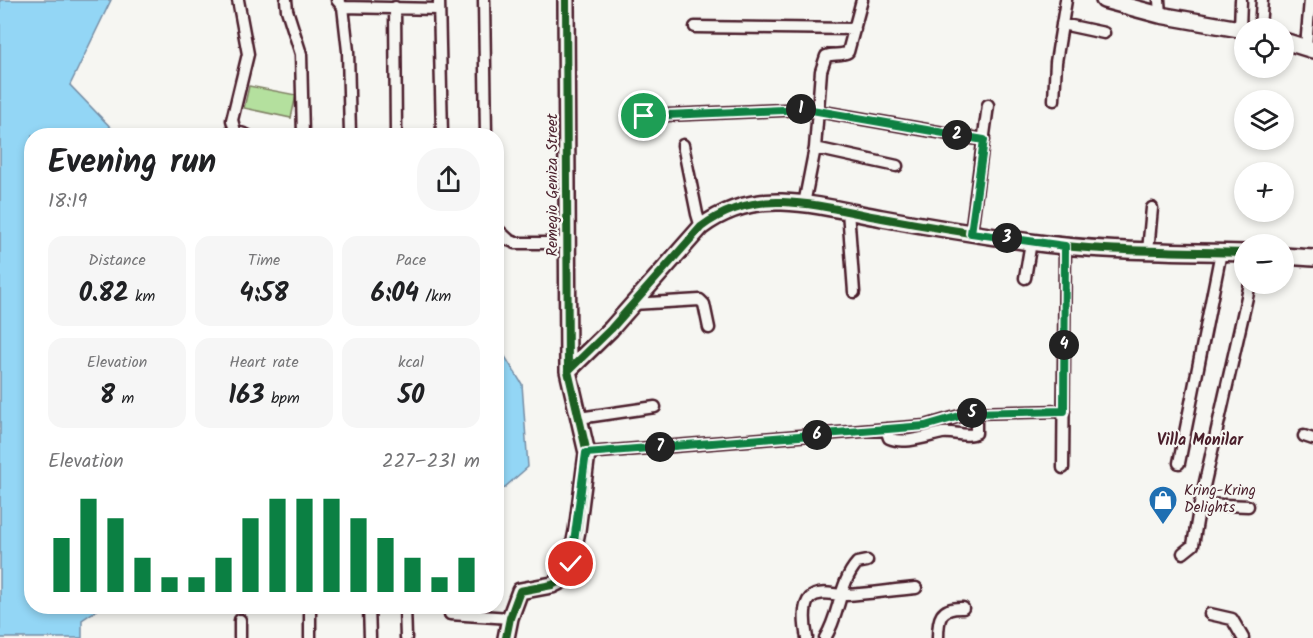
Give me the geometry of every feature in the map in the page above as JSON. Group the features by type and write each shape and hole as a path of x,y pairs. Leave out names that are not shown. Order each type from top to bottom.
{"street":[{"path":"233,128 236,96 248,54 238,0"},
{"path":"286,0 301,54 303,128"},
{"path":"484,0 486,128"},
{"name":"Remegio Geniza Street","path":"510,618 520,591 552,585 560,581 569,571 577,531 586,453 568,371 566,0"},
{"path":"804,204 819,110 821,71 826,56 848,52 862,0"},
{"path":"1054,100 1056,62 1065,0"},
{"path":"1104,0 1159,8 1234,27"},
{"path":"1240,0 1241,18"},
{"path":"1261,18 1262,0"},
{"path":"1294,44 1309,49 1310,0"},
{"path":"350,128 348,51 340,3 395,7 439,4 442,128"},
{"path":"395,7 396,128"},
{"path":"1062,24 1104,33"},
{"path":"695,27 855,29"},
{"path":"971,233 988,105"},
{"path":"644,116 806,109 984,140"},
{"path":"683,145 701,227"},
{"path":"814,148 897,166"},
{"path":"568,371 611,329 701,227 713,218 743,206 782,202 804,204 971,233 1065,246 1234,253"},
{"path":"1148,251 1152,208"},
{"path":"848,211 854,292"},
{"path":"504,235 516,243 567,243"},
{"path":"1025,278 1031,242"},
{"path":"1063,468 1065,246"},
{"path":"1179,464 1221,252"},
{"path":"1294,257 1313,258"},
{"path":"1183,553 1193,545 1200,504 1248,294"},
{"path":"633,304 700,300 704,304 709,328"},
{"path":"579,418 655,407"},
{"path":"586,453 925,426 976,412 1064,411"},
{"path":"886,429 890,438 898,441 949,432 972,435 976,433 976,412"},
{"path":"1200,504 1248,506"},
{"path":"825,638 843,596 849,573 857,563 867,561"},
{"path":"807,638 806,606 810,598 816,594 843,596 916,588"},
{"path":"938,638 940,616 952,607 963,608"},
{"path":"310,614 310,638"},
{"path":"369,614 370,638"},
{"path":"405,614 406,638"},
{"path":"450,614 510,618 506,638"},
{"path":"1210,614 1232,619 1243,638"},
{"path":"240,620 240,638"}],"green space":[{"path":"249,86 296,95 291,118 244,108"}],"water":[{"path":"0,0 111,0 70,85 111,128 24,128 24,614 91,614 82,620 82,638 0,638"},
{"path":"504,355 522,384 528,467 504,488"}],"cycle path":[{"path":"506,638 510,618 520,591 552,585 560,581 569,571 577,531 587,453 568,371 566,0"},
{"path":"568,371 611,329 701,227 720,215 750,205 771,202 807,204 937,228 1084,248 1234,253"}],"place":[{"name":"Kring-Kring Delights","path":"1163,526"}],"district":[{"name":"Villa Monilar","path":"1200,440"}],"route":[{"path":"571,564 586,453 925,426 970,413 1064,411 1065,246 971,233 984,140 806,109 644,116"}]}
